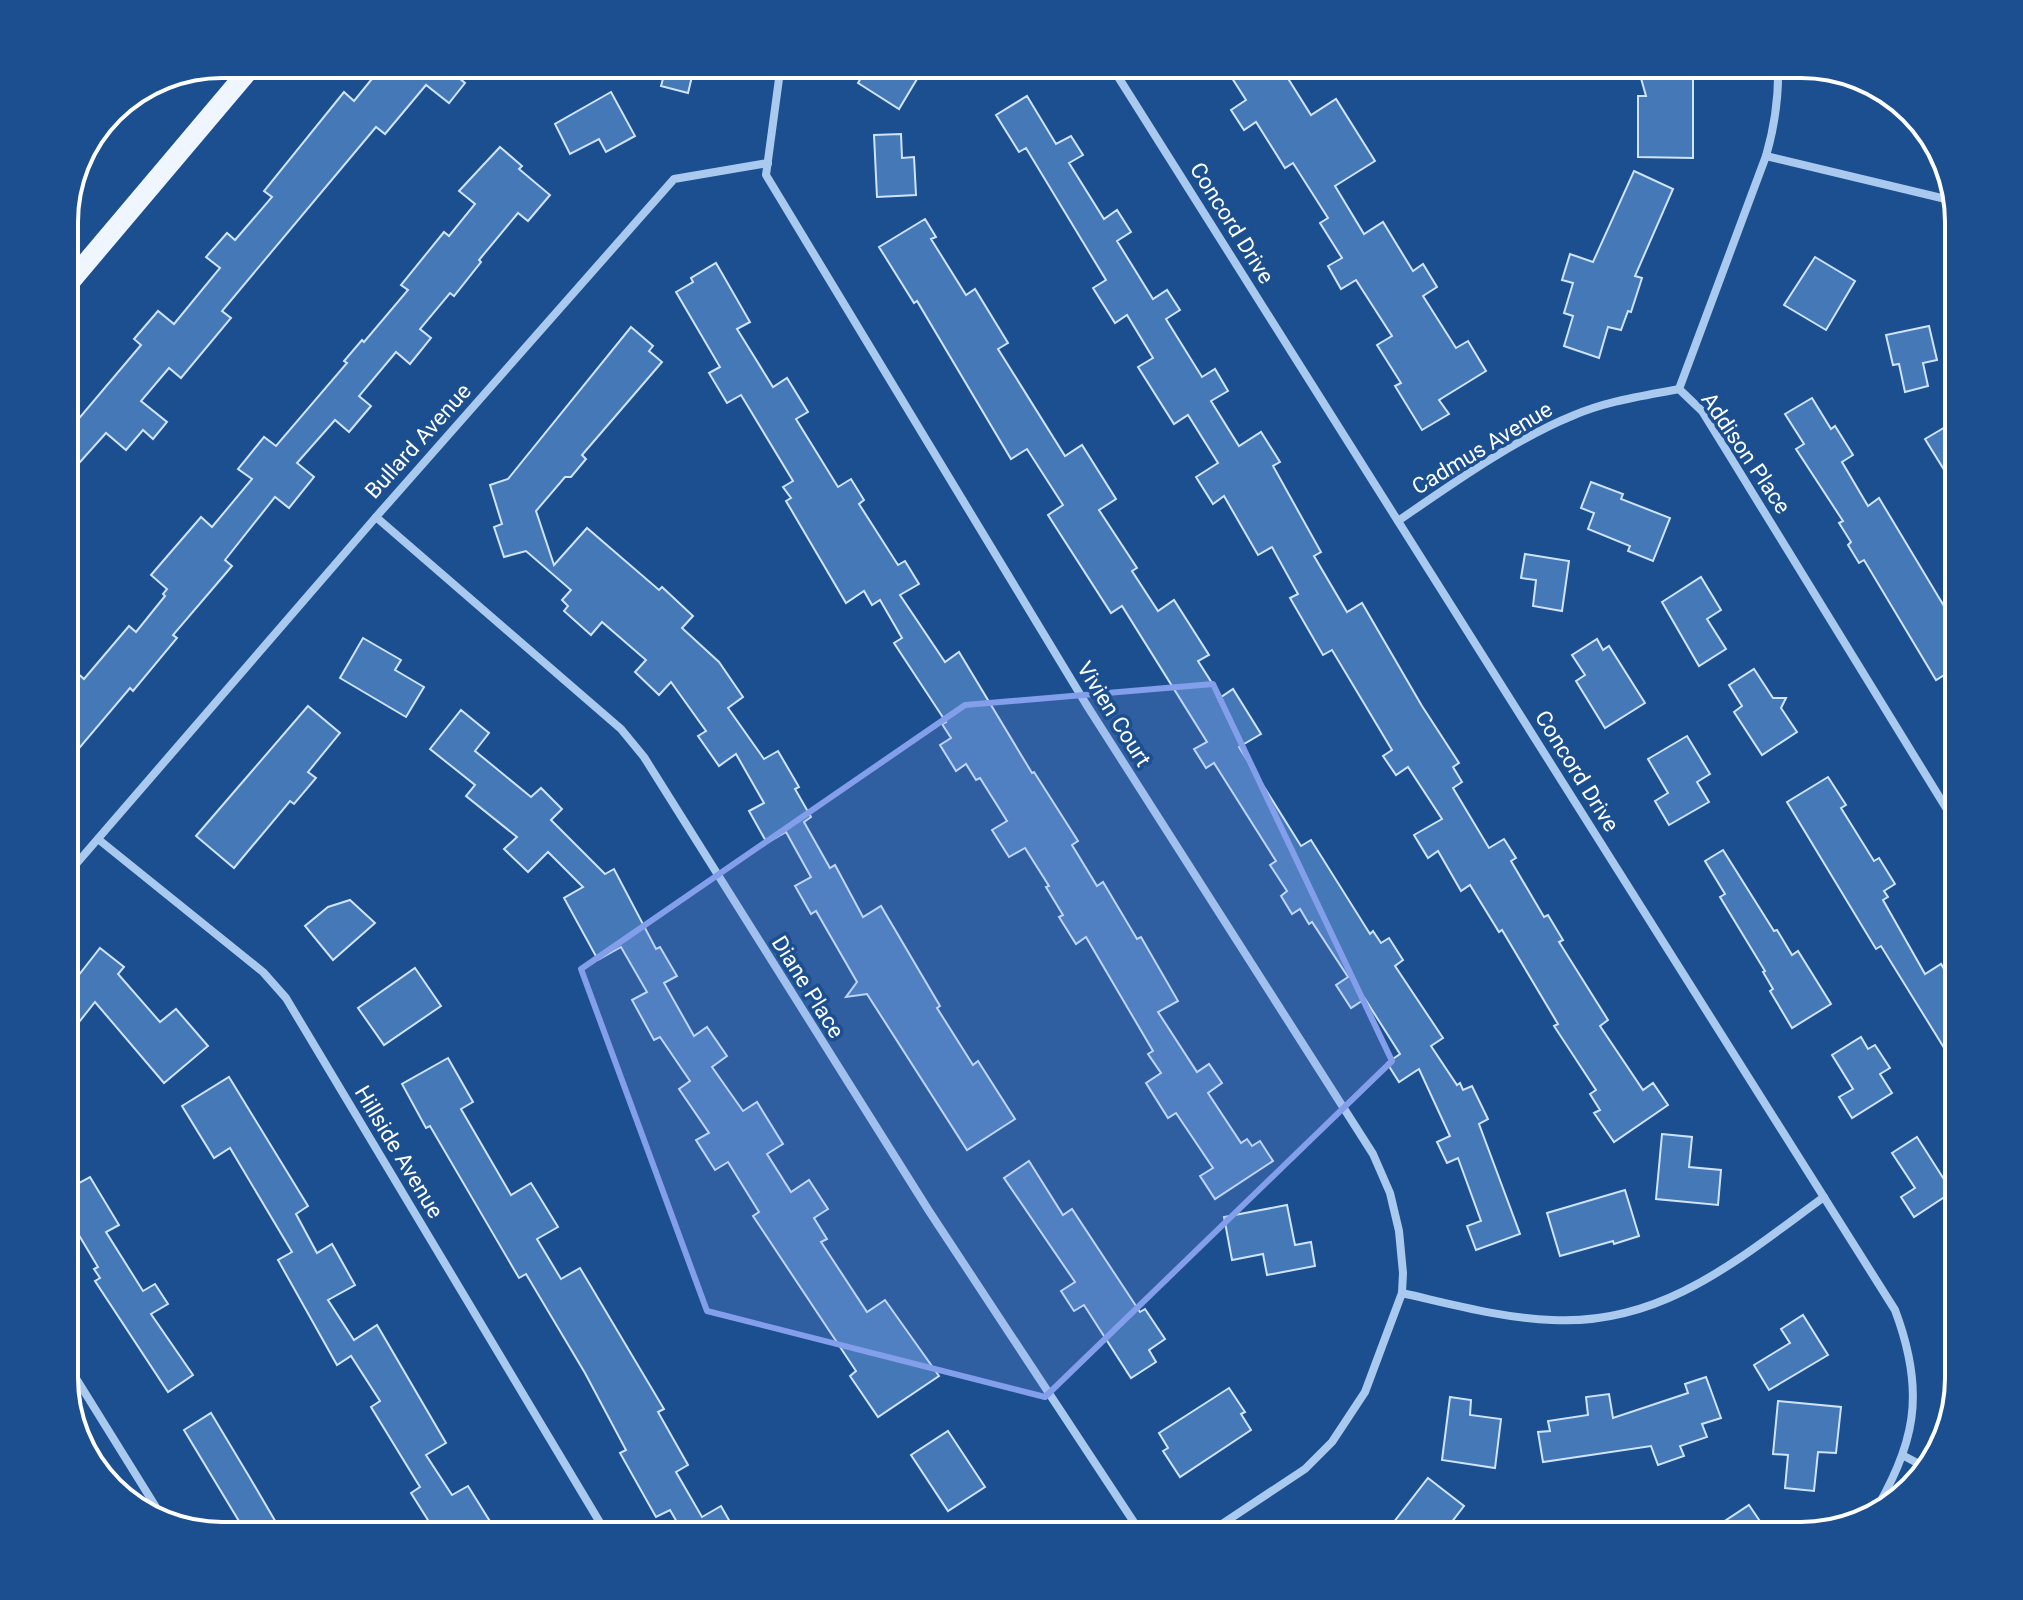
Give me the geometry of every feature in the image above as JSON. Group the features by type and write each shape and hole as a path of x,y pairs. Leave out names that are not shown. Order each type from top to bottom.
{"main road":[{"path":"78,272 242,78"}],"street":[{"path":"768,163 779,78"},
{"name":"Concord Drive","path":"1119,78 1895,1310 1907,1344 1914,1380 1913,1416 1904,1456 1884,1496"},
{"name":"Addison Place","path":"1779,78 1773,129 1766,156 1679,389 1702,411 1717,434 1945,806"},
{"path":"1766,156 1943,198"},
{"name":"Bullard Avenue","path":"78,862 674,179 768,163"},
{"name":"Vivien Court","path":"768,163 766,175 1078,691 1373,1154 1390,1193 1399,1231 1402,1293"},
{"name":"Cadmus Avenue","path":"1398,521 1532,435 1571,416 1614,401 1679,389"},
{"name":"Diane Place","path":"376,517 621,729 644,757 929,1211 1134,1522"},
{"name":"Hillside Avenue","path":"98,839 263,972 286,998 600,1522"},
{"path":"1225,1522 1305,1469 1332,1442 1365,1392 1402,1293 1508,1316 1554,1321 1595,1319 1640,1310 1683,1294 1719,1274 1824,1197"},
{"path":"78,1382 155,1505"},
{"path":"1904,1456 1917,1463"}],"highlighted area":[{"path":"1213,684 1392,1061 1045,1397 707,1311 581,969 965,705"}],"building":[{"path":"373,78 459,78 465,83 449,103 426,85 385,134 376,127 222,311 231,318 181,378 169,368 141,401 167,422 153,439 143,430 126,450 106,433 78,464 78,419 141,345 134,339 158,311 174,324 220,268 206,257 227,233 235,240 272,197 264,191 344,92 354,101"},
{"path":"663,78 692,78 688,93 661,86"},
{"path":"861,78 918,78 899,109 858,83"},
{"path":"1232,78 1288,78 1311,115 1336,99 1375,161 1335,186 1364,234 1383,222 1413,271 1423,264 1437,287 1423,296 1456,348 1468,341 1486,371 1439,400 1449,414 1422,430 1395,386 1401,383 1377,345 1392,336 1356,280 1341,289 1328,266 1342,258 1320,223 1328,218 1293,163 1285,168 1256,122 1244,130 1231,110 1246,100"},
{"path":"1641,78 1693,78 1693,158 1638,157 1638,96 1646,96"},
{"path":"611,92 635,136 606,152 599,139 570,154 555,124"},
{"path":"1027,96 1056,144 1071,136 1083,155 1069,163 1104,219 1117,210 1131,232 1117,241 1153,299 1167,290 1180,310 1166,319 1202,377 1215,369 1228,391 1211,401 1239,446 1261,432 1280,462 1273,466 1321,552 1314,556 1347,612 1362,603 1459,763 1453,767 1462,782 1453,788 1489,848 1504,839 1516,858 1511,861 1544,917 1548,915 1563,940 1559,942 1608,1020 1600,1026 1643,1090 1653,1083 1668,1105 1614,1142 1594,1113 1600,1110 1590,1094 1596,1090 1554,1026 1558,1024 1502,930 1499,932 1470,885 1461,891 1438,851 1428,858 1414,835 1442,819 1408,767 1396,775 1383,756 1392,750 1332,650 1323,655 1290,598 1298,594 1272,547 1258,555 1224,496 1213,504 1196,477 1218,463 1188,415 1174,424 1138,367 1153,358 1127,315 1115,323 1093,288 1106,280 1026,148 1019,152 996,115"},
{"path":"901,134 902,158 914,157 916,195 877,197 874,135"},
{"path":"500,147 522,166 519,169 550,195 528,221 518,213 454,296 450,293 420,329 431,338 410,364 396,352 359,396 371,406 349,432 335,420 297,463 314,477 289,508 275,497 225,560 232,566 173,635 177,638 78,749 78,674 84,679 129,626 136,632 165,596 163,594 167,589 151,575 201,517 212,527 252,479 238,469 264,437 276,446 347,363 344,361 408,290 401,285 444,232 449,236 475,204 459,191"},
{"path":"1634,171 1673,189 1635,276 1642,278 1631,312 1628,311 1621,330 1608,327 1599,358 1564,346 1573,316 1564,313 1573,283 1562,280 1570,254 1593,262"},
{"path":"925,219 936,237 931,239 966,295 975,289 1008,343 998,349 1065,456 1082,445 1116,499 1099,510 1137,568 1132,571 1158,611 1174,600 1209,655 1198,661 1221,697 1233,689 1261,734 1239,747 1301,846 1311,840 1370,934 1373,931 1381,943 1389,938 1403,960 1395,966 1443,1038 1431,1046 1457,1085 1460,1083 1463,1090 1472,1086 1488,1119 1479,1124 1520,1234 1476,1250 1467,1226 1481,1221 1458,1158 1447,1163 1437,1142 1450,1136 1419,1069 1399,1082 1387,1063 1400,1054 1365,999 1351,1008 1336,985 1348,977 1312,922 1309,924 1300,909 1292,914 1281,896 1287,891 1270,865 1276,861 1214,763 1206,768 1194,749 1207,742 1122,606 1111,613 1048,515 1063,505 1027,449 1011,459 917,301 914,303 879,247"},
{"path":"1815,257 1855,281 1826,330 1784,305"},
{"path":"716,263 750,322 737,329 773,387 787,378 808,412 796,419 838,487 851,479 864,500 859,504 898,565 905,561 919,584 900,595 945,662 959,652 1032,773 1078,841 1072,845 1097,886 1103,882 1137,939 1141,937 1178,1001 1158,1012 1197,1072 1209,1064 1222,1083 1208,1093 1241,1143 1247,1139 1252,1146 1260,1141 1273,1161 1215,1199 1200,1176 1213,1168 1176,1113 1168,1118 1146,1083 1161,1073 1148,1054 1153,1051 1086,937 1076,944 1059,917 1063,915 1046,887 1049,886 1025,848 1009,857 992,830 1007,821 980,778 976,780 966,764 956,771 940,745 951,738 942,724 946,722 894,643 902,638 880,600 872,605 864,591 846,603 786,501 791,498 783,487 793,481 741,395 727,403 709,373 720,367 676,292 693,282 691,278"},
{"path":"1929,326 1937,360 1923,363 1928,386 1905,392 1899,364 1893,365 1886,335"},
{"path":"631,327 653,346 649,351 662,362 582,455 586,459 571,477 565,477 536,511 554,565 587,528 659,590 662,587 693,616 682,628 719,662 743,697 728,708 764,759 778,751 799,787 795,789 811,817 804,822 830,868 835,865 863,917 881,906 940,1006 937,1008 973,1065 978,1061 1015,1119 967,1150 867,994 846,997 857,982 816,911 811,914 795,886 811,877 786,832 767,843 749,811 764,803 736,754 719,766 698,736 706,731 671,682 659,695 635,672 646,660 602,622 591,635 564,611 568,606 562,600 571,590 526,551 504,557 494,527 502,524 490,485 508,479"},
{"path":"1812,398 1831,429 1835,426 1853,455 1842,462 1868,506 1879,498 1945,608 1945,675 1936,680 1864,560 1859,563 1848,545 1851,542 1839,523 1843,521 1796,449 1804,444 1785,414"},
{"path":"1945,427 1945,471 1925,439"},
{"path":"1591,482 1623,494 1621,499 1670,518 1653,561 1628,551 1630,546 1588,529 1594,513 1581,508"},
{"path":"1525,554 1569,561 1562,611 1533,606 1536,580 1521,578"},
{"path":"1701,577 1721,610 1707,619 1726,649 1699,666 1662,602"},
{"path":"363,638 401,660 395,670 424,687 406,717 340,678"},
{"path":"1597,639 1603,650 1609,646 1645,703 1605,728 1576,681 1585,675 1572,655"},
{"path":"1754,669 1773,698 1786,698 1781,708 1797,732 1762,755 1734,712 1742,706 1729,685"},
{"path":"308,706 340,733 308,772 316,778 294,804 290,801 234,868 196,836"},
{"path":"461,710 489,733 475,751 531,797 541,788 562,809 551,820 605,874 614,869 656,949 660,947 677,976 664,983 694,1036 707,1027 727,1056 712,1067 743,1111 757,1102 783,1144 767,1154 791,1192 809,1180 828,1209 814,1218 827,1239 821,1242 867,1312 885,1300 939,1376 878,1417 850,1376 856,1371 753,1216 759,1212 728,1162 715,1170 696,1140 709,1133 679,1089 690,1081 660,1037 654,1040 632,1000 647,992 621,947 598,960 564,898 583,887 548,852 528,872 504,849 517,837 466,796 475,785 430,749"},
{"path":"1687,736 1710,774 1697,782 1709,802 1669,825 1655,801 1668,793 1648,759"},
{"path":"1828,777 1846,805 1841,808 1874,861 1879,858 1895,884 1884,891 1888,897 1883,900 1925,974 1941,964 1945,971 1945,1049 1881,946 1876,949 1787,802"},
{"path":"1723,850 1774,931 1777,930 1792,955 1798,951 1831,1004 1792,1028 1770,991 1773,989 1765,971 1720,897 1725,894 1705,861"},
{"path":"350,900 375,923 333,960 305,926 328,907"},
{"path":"100,948 124,967 118,974 160,1022 176,1009 208,1046 164,1083 95,1002 78,1023 78,976"},
{"path":"415,968 441,1006 384,1045 358,1008"},
{"path":"1861,1037 1868,1049 1875,1045 1890,1068 1880,1074 1892,1093 1852,1118 1839,1097 1853,1089 1832,1055"},
{"path":"448,1058 473,1102 461,1109 511,1195 531,1183 558,1227 537,1239 561,1279 580,1268 664,1409 658,1412 688,1465 676,1472 702,1517 721,1506 730,1522 677,1522 670,1510 656,1517 620,1453 626,1450 585,1373 526,1274 519,1278 402,1084"},
{"path":"229,1077 308,1206 296,1214 317,1253 332,1244 355,1285 328,1300 354,1340 377,1325 446,1443 426,1455 452,1495 468,1486 490,1522 429,1522 411,1493 420,1487 371,1407 380,1401 351,1356 337,1365 278,1260 292,1252 230,1148 214,1158 182,1106"},
{"path":"1662,1134 1692,1137 1689,1167 1721,1170 1718,1205 1656,1199"},
{"path":"1917,1137 1945,1181 1945,1197 1914,1217 1901,1197 1915,1188 1892,1153"},
{"path":"1029,1161 1063,1215 1072,1209 1140,1312 1145,1309 1165,1339 1149,1350 1156,1362 1131,1378 1084,1305 1074,1311 1061,1291 1075,1282 1004,1178"},
{"path":"90,1177 119,1225 106,1232 143,1291 155,1284 168,1304 151,1314 193,1375 168,1392 95,1281 100,1278 94,1269 98,1267 78,1234 78,1183"},
{"path":"1625,1190 1639,1236 1560,1256 1547,1213"},
{"path":"1287,1205 1295,1245 1311,1242 1315,1266 1267,1275 1263,1254 1232,1260 1224,1217"},
{"path":"1803,1315 1828,1355 1769,1390 1754,1365 1790,1343 1781,1329"},
{"path":"1706,1377 1721,1418 1702,1424 1707,1437 1680,1446 1684,1456 1658,1465 1651,1446 1543,1462 1538,1432 1550,1431 1548,1421 1588,1415 1586,1397 1609,1394 1613,1418 1688,1393 1685,1384"},
{"path":"1229,1388 1245,1412 1241,1414 1251,1430 1180,1477 1163,1451 1168,1448 1159,1433"},
{"path":"1450,1397 1471,1400 1470,1415 1501,1419 1495,1468 1442,1460"},
{"path":"1778,1401 1841,1407 1836,1453 1818,1452 1814,1491 1785,1488 1788,1455 1773,1454"},
{"path":"211,1413 276,1522 240,1522 184,1430"},
{"path":"948,1431 985,1487 948,1511 911,1455"},
{"path":"1428,1478 1464,1506 1452,1522 1394,1522"},
{"path":"1749,1505 1761,1522 1723,1522"}]}
